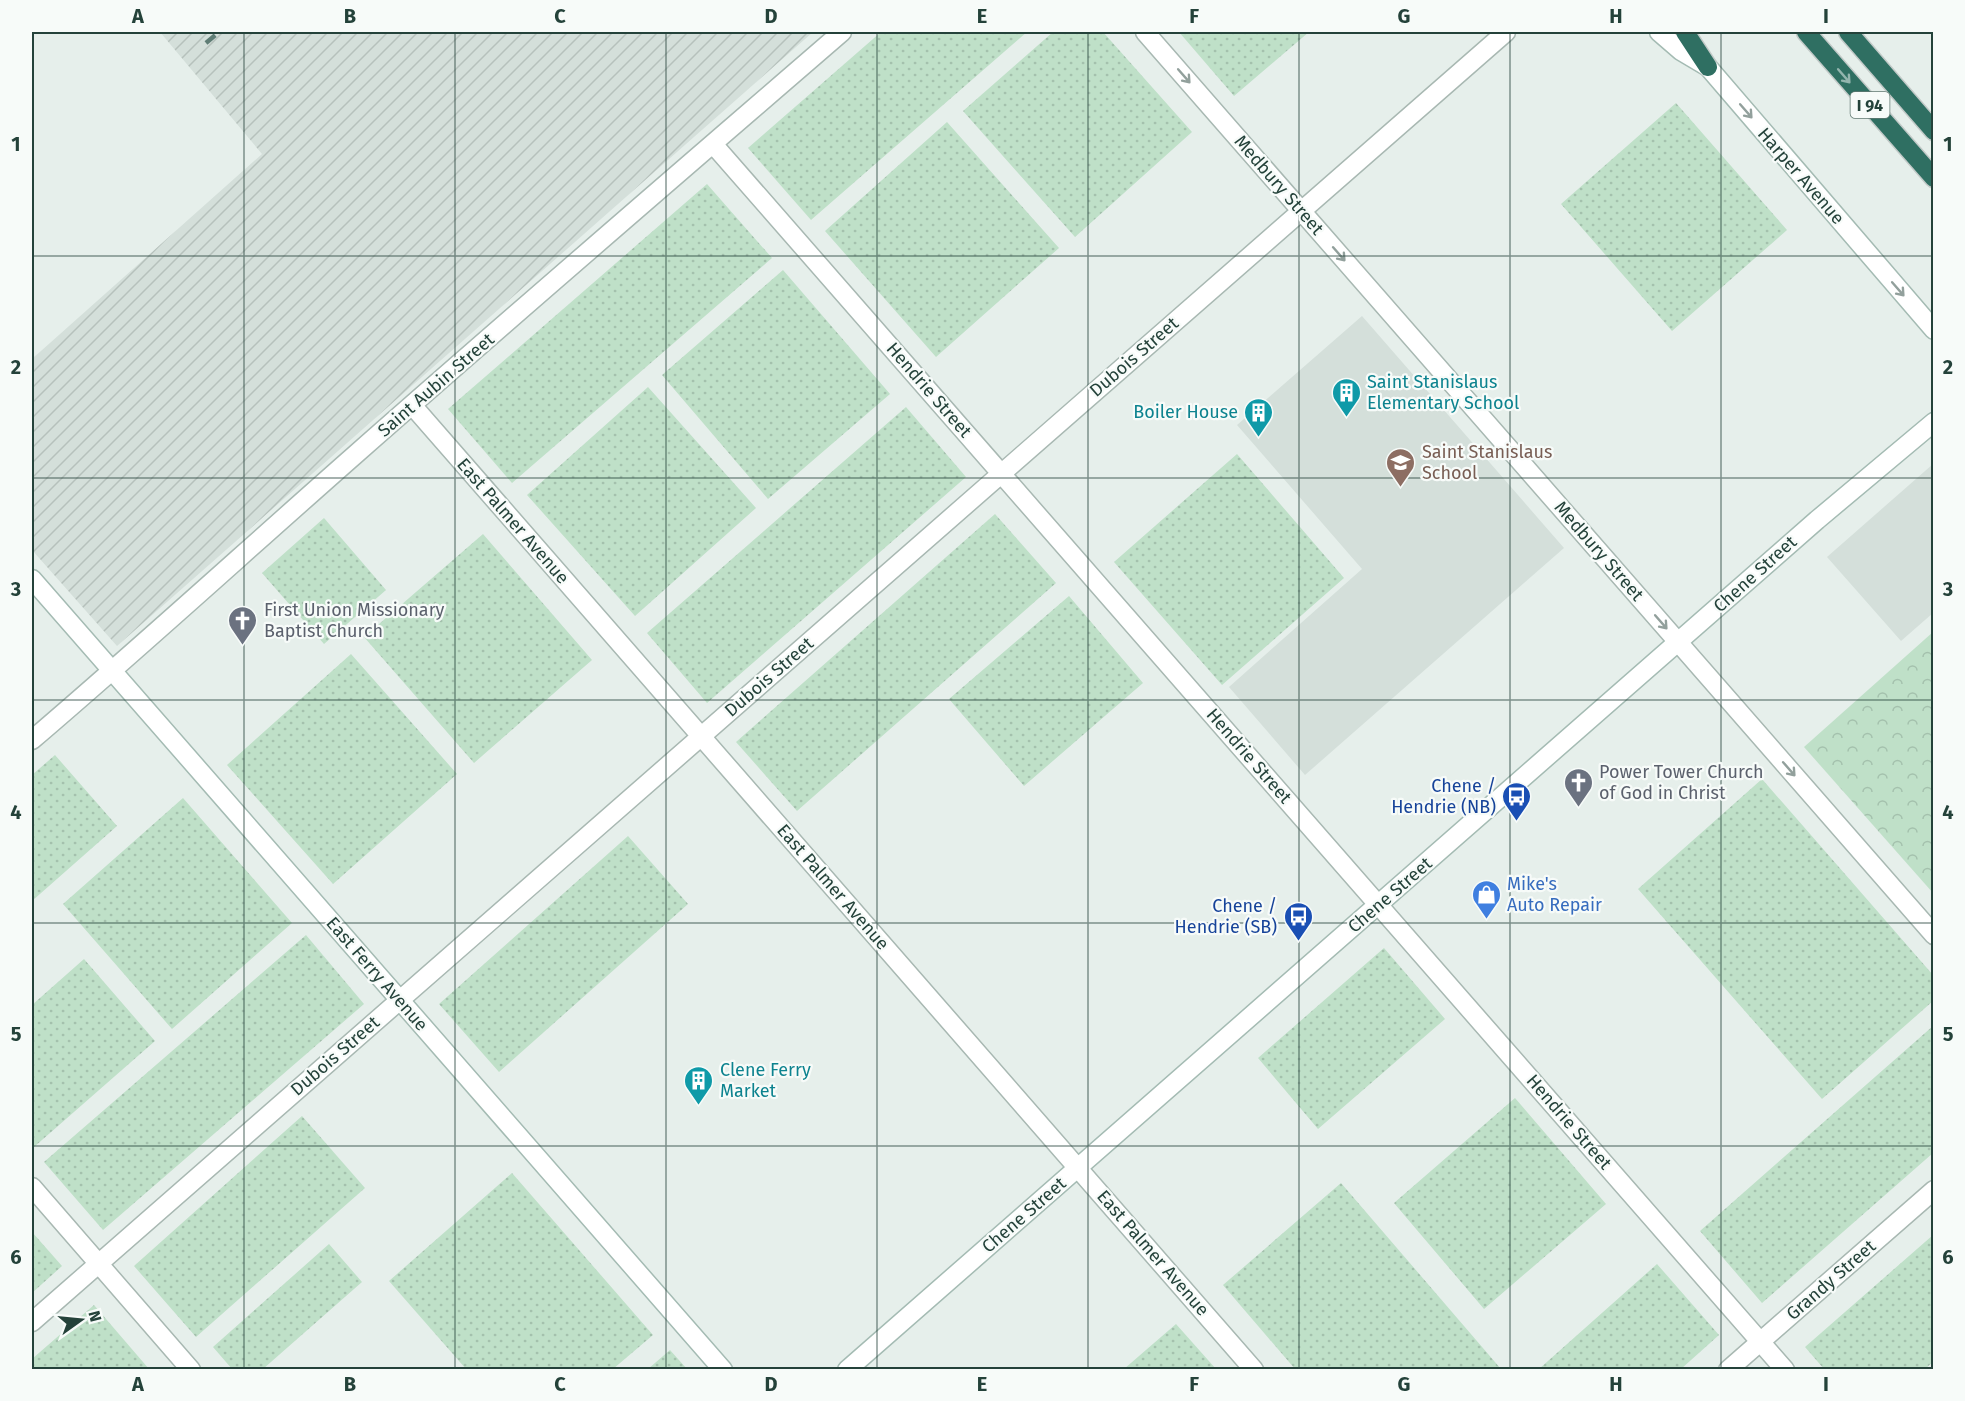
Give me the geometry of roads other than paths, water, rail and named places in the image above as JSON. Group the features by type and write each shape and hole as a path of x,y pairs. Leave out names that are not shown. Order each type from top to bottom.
{"highway":[{"path":"1685,32 1708,67"},
{"name":"I 94","path":"1806,32 1934,178"},
{"name":"I 94","path":"1848,32 1934,131"}],"street":[{"name":"Saint Aubin Street","path":"32,740 112,672 412,405 842,32"},
{"name":"Medbury Street","path":"1145,32 1934,935"},
{"name":"Dubois Street","path":"32,1322 1506,32"},
{"name":"Harper Avenue","path":"1659,32 1681,51 1708,67 1934,330"},
{"name":"Hendrie Street","path":"713,144 1785,1370"},
{"name":"East Palmer Avenue","path":"412,405 1254,1370"},
{"name":"Chene Street","path":"847,1370 1808,527 1934,422"},
{"name":"East Ferry Avenue","path":"32,579 723,1370"},
{"path":"32,1187 191,1370"},
{"name":"Grandy Street","path":"1728,1370 1934,1190"}],"railway":[{"path":"206,43 219,32"}],"place":[{"name":"Saint Stanislaus Elementary School","path":"1346,418"},
{"name":"Boiler House","path":"1259,438"},
{"name":"Saint Stanislaus School","path":"1401,488"},
{"name":"First Union Missionary Baptist Church","path":"243,646"},
{"name":"Power Tower Church of God in Christ","path":"1578,808"},
{"name":"Chene / Hendrie (NB)","path":"1517,822"},
{"name":"Mike's Auto Repair","path":"1486,920"},
{"name":"Chene / Hendrie (SB)","path":"1298,942"},
{"name":"Clene Ferry Market","path":"699,1106"}]}
